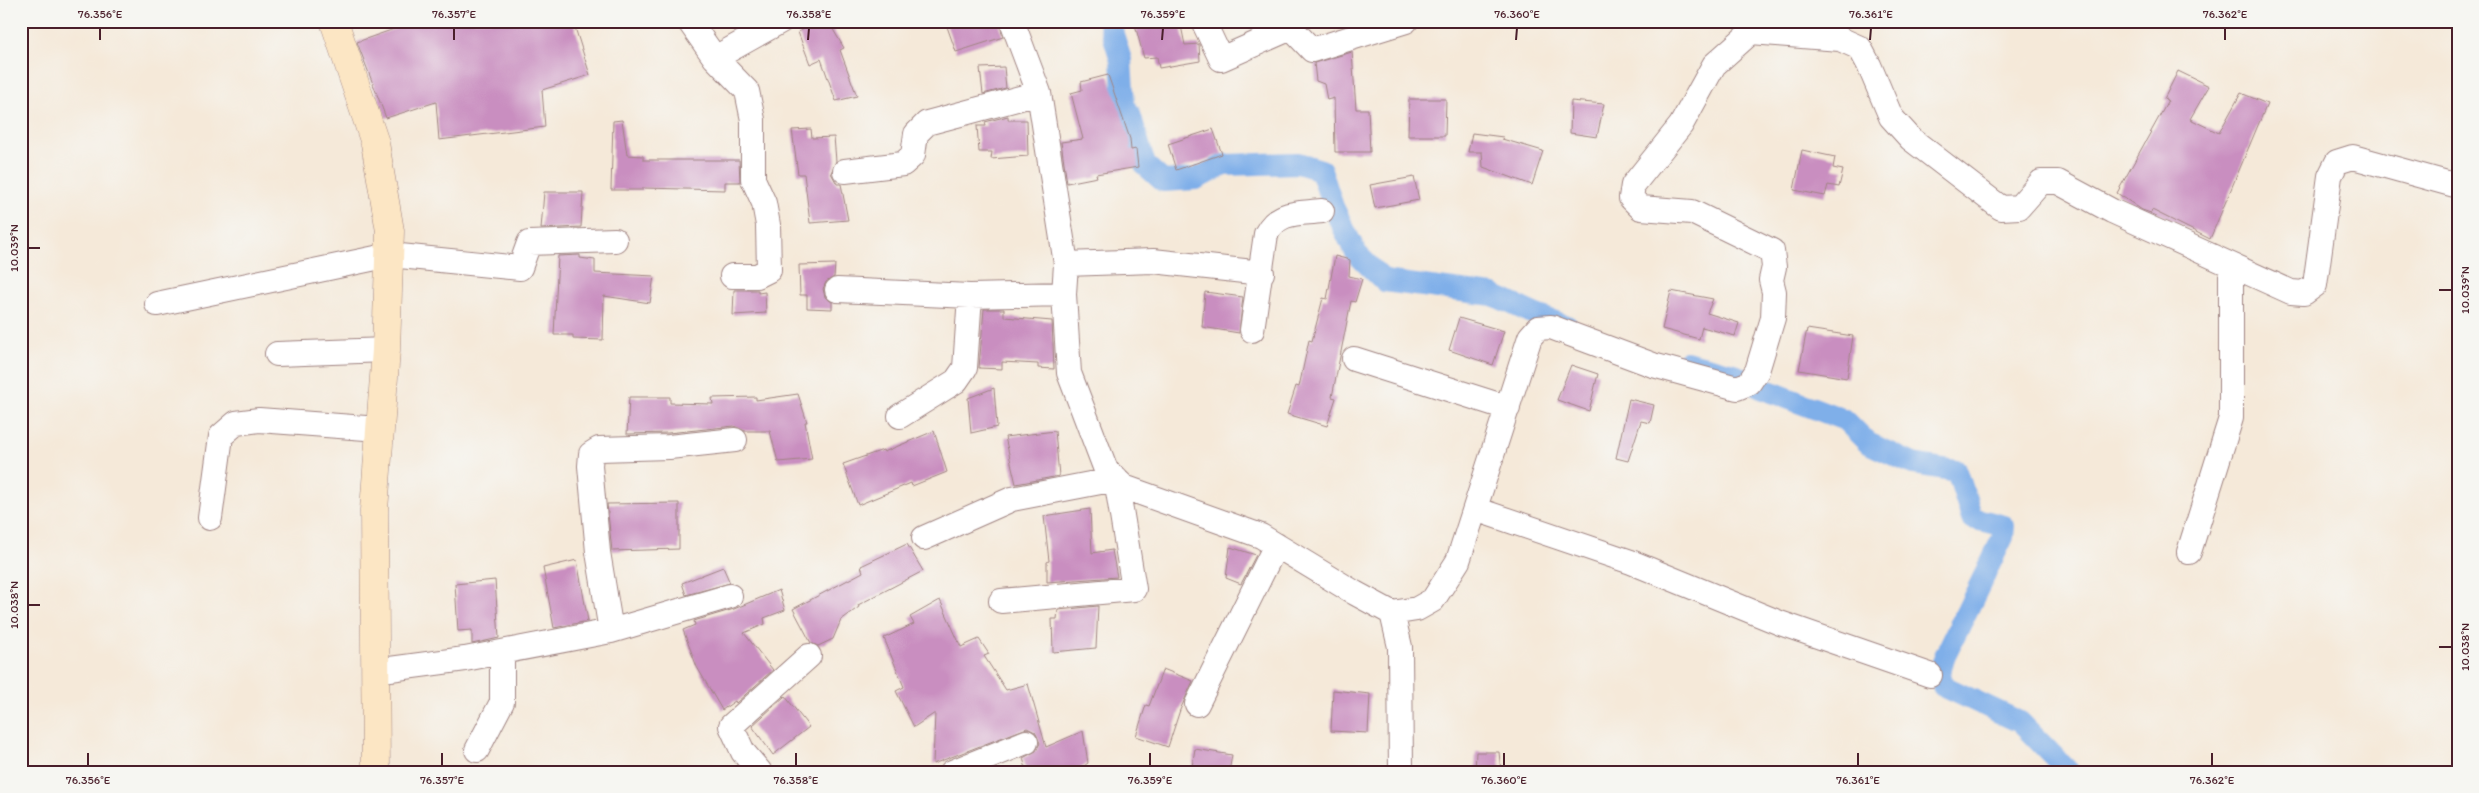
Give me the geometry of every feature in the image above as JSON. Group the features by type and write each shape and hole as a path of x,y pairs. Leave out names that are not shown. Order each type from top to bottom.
{"street":[{"path":"334,21 375,143 390,231 386,350 374,510 376,772"},
{"path":"689,21 714,58 747,91 754,120 753,179 764,203 768,225 768,270 758,276 732,276"},
{"path":"714,58 781,21"},
{"path":"1012,21 1039,93 1066,264 1064,294 1069,372 1106,470 1124,487 1261,536 1355,593 1392,613 1417,609 1433,600 1458,561 1530,337 1538,328 1551,327 1653,364 1737,388 1751,380 1757,371 1772,318 1774,292 1771,280 1774,267 1772,251 1692,212 1641,208 1630,198 1632,184 1681,125 1714,65 1751,27 1840,39 1860,48 1891,117 1911,139 2001,208 2019,207 2042,182 2058,182 2112,211 2291,292 2304,293 2315,285 2330,176 2338,162 2353,157 2458,186"},
{"path":"1204,21 1221,59 1292,28 1312,50"},
{"path":"1301,21 1312,50"},
{"path":"1312,50 1406,21"},
{"path":"845,171 903,164 913,155 916,134 926,123 1039,93"},
{"path":"1252,330 1262,273 1266,234 1272,222 1282,216 1322,211"},
{"path":"157,304 390,255 520,268 529,243 615,240"},
{"path":"1066,264 1153,261 1262,273"},
{"path":"2189,552 2231,418 2231,265"},
{"path":"837,290 970,296 1064,294"},
{"path":"900,416 956,381 965,368 970,296"},
{"path":"277,354 386,350"},
{"path":"1354,359 1508,408"},
{"path":"210,518 221,436 236,423 259,420 379,429"},
{"path":"611,631 598,552 590,466 591,454 599,449 669,447 735,440"},
{"path":"924,538 1012,499 1116,480"},
{"path":"1001,601 1134,590 1116,480"},
{"path":"1475,509 1630,562 1780,623 1930,675"},
{"path":"1197,704 1276,545"},
{"path":"375,671 502,652 611,631 730,596"},
{"path":"1392,613 1400,647 1401,772"},
{"path":"477,750 502,702 502,652"},
{"path":"760,772 743,752 731,726 809,656"},
{"path":"952,772 1026,742"}],"building":[{"path":"417,21 573,21 590,75 542,90 545,127 439,140 436,102 386,118 357,42"},
{"path":"821,21 828,21 844,48 840,50 857,96 836,101 821,59 810,64 798,32"},
{"path":"945,21 999,21 1003,37 956,52"},
{"path":"1134,21 1180,21 1185,45 1199,44 1200,61 1159,68 1157,57 1144,58"},
{"path":"1352,52 1356,109 1368,109 1370,152 1335,152 1334,98 1327,100 1324,84 1316,81 1314,63"},
{"path":"1004,67 1006,88 983,94 980,68"},
{"path":"2178,71 2209,86 2190,119 2219,133 2241,93 2267,104 2210,239 2152,210 2151,213 2142,210 2117,193 2168,101 2164,99"},
{"path":"1108,75 1130,139 1131,150 1136,149 1138,167 1096,174 1097,177 1067,183 1061,142 1083,139 1071,93 1082,90 1081,82"},
{"path":"1409,99 1446,99 1445,136 1408,136"},
{"path":"1571,101 1604,104 1597,137 1570,133"},
{"path":"1008,116 1008,120 1027,120 1028,156 991,159 992,152 979,152 977,126 986,126 985,122"},
{"path":"622,120 627,155 643,156 643,160 739,160 740,182 725,182 725,190 643,188 643,190 611,190 613,121"},
{"path":"811,129 812,138 834,137 836,161 831,173 837,184 841,184 848,220 810,223 804,174 798,174 792,130"},
{"path":"1213,129 1222,154 1176,170 1168,144"},
{"path":"1472,133 1503,137 1502,139 1543,151 1532,185 1483,167 1482,152 1468,152"},
{"path":"1802,150 1835,157 1833,168 1843,170 1839,187 1828,185 1825,196 1794,190"},
{"path":"1414,177 1419,200 1375,208 1370,185"},
{"path":"544,192 583,192 581,227 541,229"},
{"path":"580,255 580,258 595,260 595,273 654,276 650,303 604,296 603,340 573,339 573,335 554,335 558,256"},
{"path":"1335,256 1350,260 1349,276 1362,279 1355,302 1351,301 1332,397 1336,398 1327,426 1287,414 1296,386 1299,387 1309,340 1312,341 1323,298 1327,299"},
{"path":"835,264 834,277 826,282 823,289 825,297 832,302 832,309 807,308 807,295 800,295 799,265"},
{"path":"734,290 758,290 758,293 765,292 766,313 733,315"},
{"path":"1671,291 1713,299 1707,313 1739,323 1735,336 1702,327 1699,339 1662,329"},
{"path":"1205,292 1243,297 1239,333 1202,327"},
{"path":"984,309 1004,309 1004,317 1052,321 1054,369 1038,368 1038,364 1002,362 1002,369 979,368"},
{"path":"1459,318 1504,331 1493,365 1449,350"},
{"path":"1807,329 1853,336 1847,378 1799,370"},
{"path":"1571,365 1598,374 1589,411 1557,400"},
{"path":"994,388 997,427 971,433 968,398"},
{"path":"798,394 807,422 805,422 812,459 778,462 770,431 745,431 734,426 668,433 627,434 629,397 670,397 670,403 713,404 712,398 756,397 756,400"},
{"path":"1629,399 1654,405 1650,423 1641,421 1628,461 1616,458"},
{"path":"934,431 947,472 912,486 911,483 858,505 843,464 883,450 884,452"},
{"path":"1055,431 1059,476 1016,484 1005,437"},
{"path":"679,503 679,549 612,551 607,504"},
{"path":"1090,509 1092,553 1112,550 1117,577 1047,582 1047,562 1049,561 1044,516"},
{"path":"907,544 923,571 858,605 859,607 841,620 833,639 818,646 811,643 793,609 863,572 861,566"},
{"path":"1230,547 1256,555 1241,584 1226,578"},
{"path":"577,560 588,621 554,628 543,568"},
{"path":"723,567 730,583 686,595 682,583"},
{"path":"495,580 499,638 472,644 472,630 458,631 455,584"},
{"path":"779,590 785,610 764,618 765,624 744,633 773,670 736,703 735,701 722,710 697,667 683,630 695,625 694,621 734,609"},
{"path":"940,600 961,647 979,639 989,654 984,656 1006,690 1028,684 1046,747 1083,731 1088,763 1076,772 1027,772 1023,758 1036,751 1040,743 1035,732 1027,728 933,764 935,713 914,727 896,691 904,687 884,638 914,624 910,617"},
{"path":"1098,606 1096,648 1053,652 1052,619 1057,619 1058,610"},
{"path":"1163,669 1193,681 1180,710 1168,747 1136,736 1146,705 1149,706"},
{"path":"1333,690 1370,694 1368,733 1331,731"},
{"path":"785,696 809,727 773,755 752,726"},
{"path":"1195,749 1232,755 1229,772 1191,772"},
{"path":"1476,752 1499,752 1501,772 1475,772"}],"waterway":[{"path":"1109,21 1121,60 1124,105 1130,114 1145,165 1163,181 1196,179 1224,165 1298,163 1321,170 1333,207 1356,253 1384,281 1493,295 1534,314 1567,326"},
{"path":"1686,362 1733,374 1761,388 1845,420 1868,443 1913,464 1957,471 1972,518 2004,526 2003,537 1945,656 1939,673 1943,686 2020,722 2069,772"}]}
